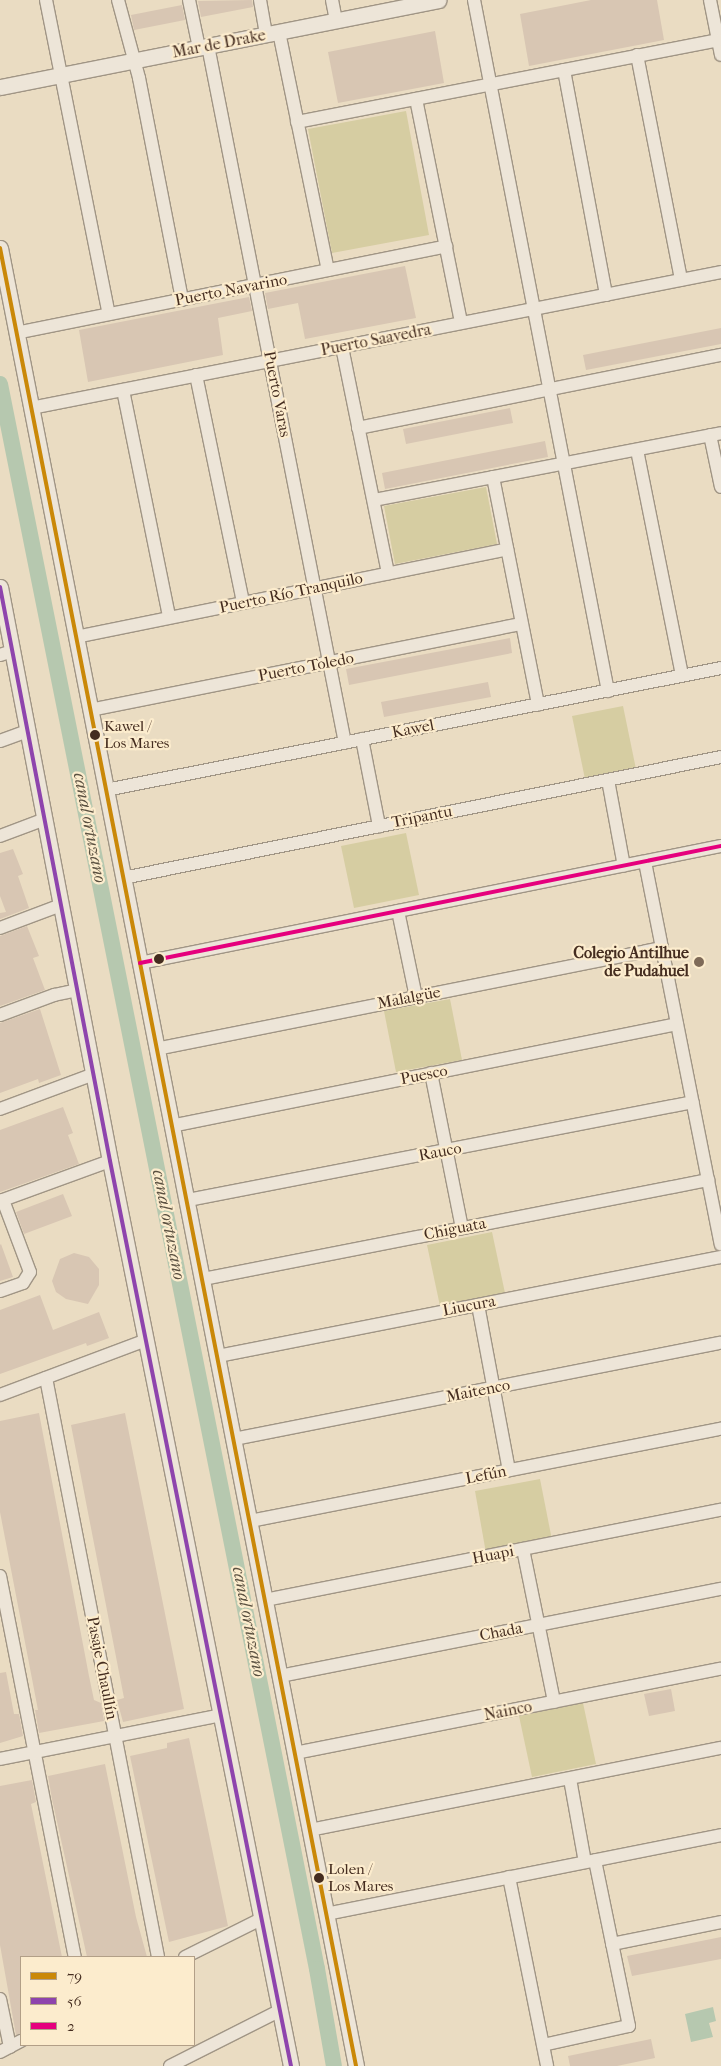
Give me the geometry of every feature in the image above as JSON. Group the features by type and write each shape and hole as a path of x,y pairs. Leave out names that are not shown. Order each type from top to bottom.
{"street":[{"path":"46,0 109,314"},
{"path":"118,0 132,61 139,78 182,300"},
{"name":"Puerto Varas","path":"189,0 203,47 255,285 345,743"},
{"path":"260,0 272,33 297,122 328,270"},
{"path":"332,0 336,20"},
{"name":"Mar de Drake","path":"0,87 336,20 405,3 438,0"},
{"path":"474,0 608,691"},
{"path":"710,0 721,55"},
{"path":"297,122 718,40"},
{"path":"637,55 682,280"},
{"path":"564,70 606,295"},
{"path":"416,99 461,323"},
{"name":"Puerto Navarino","path":"16,333 446,246"},
{"path":"0,248 171,1126 188,1200 356,2066"},
{"name":"Puerto Saavedra","path":"31,408 721,272"},
{"path":"342,347 388,573"},
{"path":"358,428 721,355"},
{"path":"196,375 243,602"},
{"path":"123,390 169,618"},
{"path":"374,500 716,434 721,487"},
{"path":"636,450 682,676"},
{"path":"492,478 538,704"},
{"name":"Puerto Río Tranquilo","path":"76,636 507,549"},
{"path":"0,587 6,653 28,731 110,1160 263,1918 291,2066"},
{"name":"Puerto Toledo","path":"90,710 522,624"},
{"name":"Kawel","path":"106,790 721,668"},
{"path":"0,741 28,731"},
{"path":"362,739 379,826"},
{"name":"Tripantu","path":"123,878 721,757"},
{"path":"608,780 624,866"},
{"path":"0,836 45,819"},
{"path":"140,963 721,846"},
{"path":"645,862 721,1245"},
{"path":"0,928 61,905"},
{"path":"398,911 416,997"},
{"name":"Malalgüe","path":"156,1048 662,948"},
{"path":"0,1016 54,995 78,990"},
{"name":"Puesco","path":"171,1126 677,1024"},
{"path":"0,1110 94,1074"},
{"path":"431,1074 462,1228"},
{"name":"Rauco","path":"188,1200 693,1102"},
{"path":"0,1292 27,1280 30,1272 1,1200 110,1160"},
{"name":"Chiguata","path":"203,1279 708,1180"},
{"name":"Liucura","path":"218,1356 721,1257"},
{"path":"478,1304 509,1470"},
{"path":"0,1395 146,1340"},
{"name":"Maitenco","path":"234,1439 721,1343"},
{"name":"Pasaje Chaullín","path":"46,1378 158,1956"},
{"name":"Lefún","path":"250,1521 721,1428"},
{"name":"Huapi","path":"265,1600 721,1510"},
{"path":"523,1549 554,1702"},
{"path":"0,1576 75,1956"},
{"name":"Chada","path":"280,1676 721,1589"},
{"name":"Nainco","path":"295,1754 721,1669"},
{"path":"0,1759 222,1715"},
{"path":"310,1830 721,1748"},
{"path":"543,2045 629,2026 612,1944 570,1778"},
{"path":"326,1914 721,1835"},
{"path":"509,1877 547,2066"},
{"path":"187,1956 263,1918"},
{"path":"612,1944 721,1922"},
{"path":"0,1998 5,2050 20,2042"},
{"path":"170,2066 281,2010"}],"shaded area":[{"path":"406,111 429,235 332,253 308,129"},
{"path":"486,487 497,544 395,564 384,506"},
{"path":"623,706 636,769 585,779 572,716"},
{"path":"406,833 419,895 354,908 341,846"},
{"path":"450,999 462,1060 396,1072 384,1011"},
{"path":"492,1232 505,1293 440,1306 427,1245"},
{"path":"540,1479 552,1540 486,1553 475,1491"},
{"path":"583,1703 596,1764 532,1777 519,1716"},
{"path":"713,2007 716,2021 709,2023 713,2037 691,2042 685,2014"}],"building":[{"path":"252,0 253,7 201,17 198,1"},
{"path":"591,0 657,0 664,40 529,66 520,14"},
{"path":"182,5 185,20 134,30 131,15"},
{"path":"435,31 444,83 338,103 328,52"},
{"path":"405,266 416,318 305,339 298,303 268,309 265,293"},
{"path":"249,297 252,311 218,318 223,355 88,382 79,330"},
{"path":"721,328 721,344 586,370 583,355"},
{"path":"510,408 513,423 406,444 403,429"},
{"path":"545,441 548,457 385,489 382,473"},
{"path":"510,638 512,653 349,685 346,669"},
{"path":"488,682 491,697 384,717 381,702"},
{"path":"13,849 23,874 18,876 29,908 0,919 0,913 6,912 0,896 0,853"},
{"path":"27,926 39,956 33,958 45,990 0,1006 0,936"},
{"path":"40,1009 61,1075 39,1083 38,1079 0,1093 0,1023"},
{"path":"63,1107 73,1133 68,1135 79,1164 0,1192 0,1130"},
{"path":"63,1194 72,1216 24,1234 16,1212"},
{"path":"0,1245 13,1277 0,1281"},
{"path":"74,1253 89,1257 99,1269 99,1285 88,1304 66,1299 56,1292 52,1281 60,1259"},
{"path":"40,1295 53,1330 99,1312 109,1338 87,1346 86,1343 0,1374 0,1310"},
{"path":"39,1413 94,1700 101,1703 104,1721 39,1733 35,1710 38,1710 0,1512 0,1421"},
{"path":"125,1413 184,1709 123,1722 117,1700 124,1698 71,1425"},
{"path":"6,1672 14,1714 19,1714 23,1736 0,1743 0,1673"},
{"path":"671,1689 675,1711 649,1716 644,1694"},
{"path":"189,1738 228,1926 169,1942 130,1756 167,1748 167,1743"},
{"path":"105,1764 136,1917 147,1956 87,1956 48,1776"},
{"path":"32,1780 36,1802 31,1804 62,1956 20,1956 20,2033 16,2035 0,1945 0,1786"},
{"path":"721,1937 721,1959 632,1976 627,1956"},
{"path":"651,2039 655,2058 617,2066 570,2066 568,2056"}],"waterway":[{"name":"canal ortuzano","path":"0,384 317,1969 334,2066"}],"transit line":[{"name":"79","path":"0,248 356,2066"},
{"name":"56","path":"0,587 110,1161 291,2066"},
{"name":"2","path":"140,963 721,846"}],"place":[{"name":"Kawel / Los Mares","path":"95,735"},
{"name":"Colegio Antilhue de Pudahuel","path":"699,962"},
{"name":"Lolen / Los Mares","path":"319,1878"}]}
